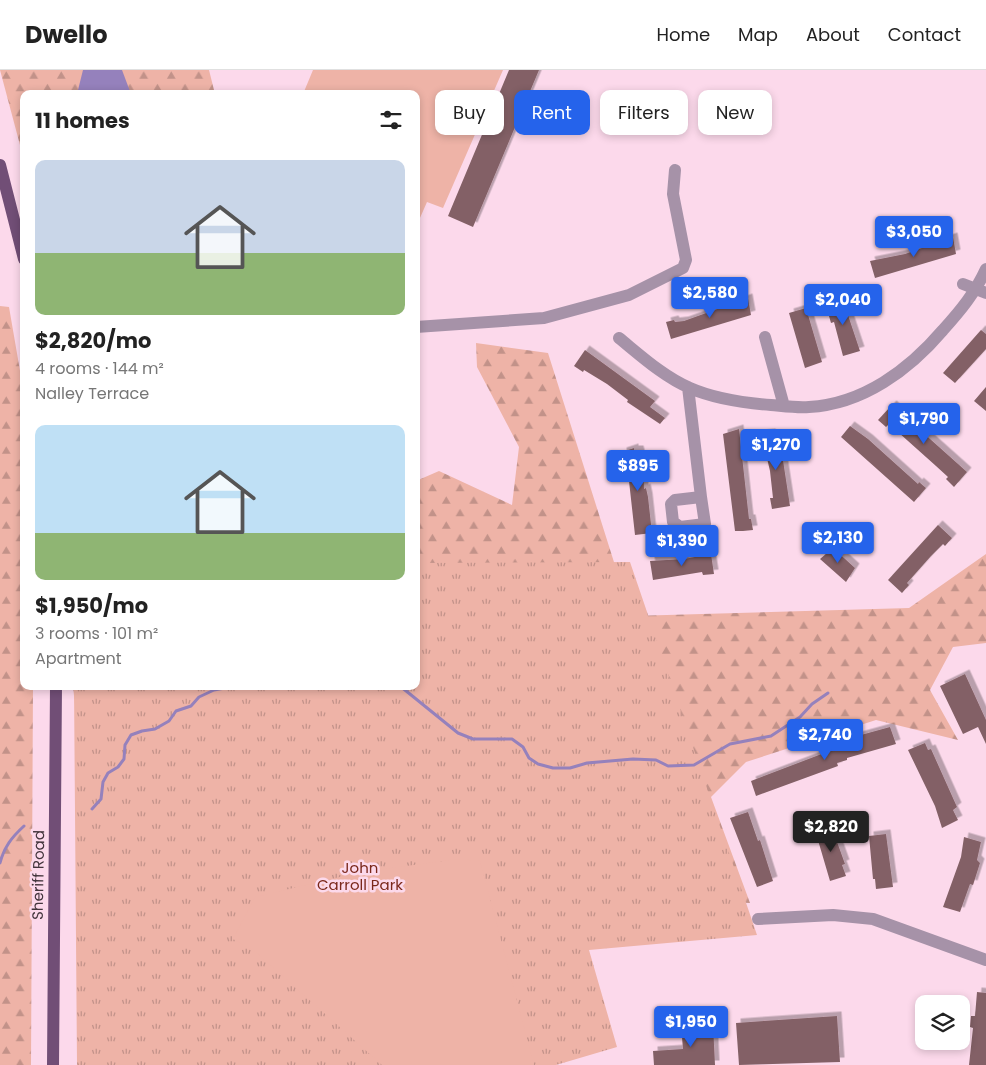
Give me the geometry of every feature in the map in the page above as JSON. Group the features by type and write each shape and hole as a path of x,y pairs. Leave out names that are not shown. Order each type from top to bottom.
{"main road":[{"path":"0,165 20,243"},
{"name":"Sheriff Road","path":"53,1065 56,690"}],"street":[{"path":"420,327 544,318 629,295 683,268 686,260 673,194 675,170"},
{"path":"619,338 688,387 710,395 751,404 809,407 843,400 870,391 900,372 925,351 981,292 986,268"},
{"path":"963,284 981,292"},
{"path":"765,337 784,406"},
{"path":"688,387 702,497"},
{"path":"758,919 834,915 873,919 986,960"}],"green space":[{"path":"0,70 209,70 214,90 20,90 20,145"},
{"path":"313,70 503,70 494,90 435,90 435,135 475,135 443,208 427,202 420,218 420,90 305,90"},
{"path":"0,306 9,307 20,371 20,690 33,690 31,1065 0,1065"},
{"path":"476,343 548,353 631,616 909,608 986,554 986,643 953,647 930,690 958,740 876,720 746,762 711,797 750,903 635,898 83,782 73,690 420,690 420,479 439,471 512,505 519,447 477,367"},
{"name":"John Carroll Park","path":"630,562 757,935 589,950 617,1047 556,1065 77,1065 74,690 420,690 420,563"},
{"path":"458,859 480,861 534,1065 382,1065 256,952 233,939 255,897 361,872"}],"shaded area":[{"path":"83,70 122,70 130,90 78,90"}],"building":[{"path":"509,70 539,70 531,90 514,90 514,129 473,227 448,216 482,135 504,135 504,90 501,90"},
{"path":"953,237 956,254 875,278 870,261 905,254"},
{"path":"842,297 860,351 843,356 834,322 831,323 825,302"},
{"path":"748,298 751,315 671,339 666,322 674,320 675,322 684,321"},
{"path":"806,308 822,362 805,368 789,313"},
{"path":"981,330 986,334 986,349 955,383 943,373"},
{"path":"585,350 655,401 650,407 665,418 660,424 627,402 628,400 607,384 574,366"},
{"path":"986,387 986,411 974,401"},
{"path":"892,405 967,472 954,487 946,479 948,477 889,424 886,427 878,420"},
{"path":"850,426 868,439 918,484 919,482 926,488 914,502 841,437"},
{"path":"739,429 749,519 751,519 753,530 735,531 723,434"},
{"path":"771,433 772,435 779,434 790,506 772,509 770,498 773,498 770,471 762,437 762,434"},
{"path":"634,448 634,450 639,450 641,458 643,458 644,489 646,488 648,497 652,533 635,535 628,472 625,472 622,452"},
{"path":"938,525 952,538 945,546 943,544 931,556 907,583 909,585 902,593 888,580"},
{"path":"833,548 855,568 846,582 820,559"},
{"path":"711,554 714,574 703,575 702,572 653,580 650,561 684,559"},
{"path":"965,674 986,720 986,744 978,727 963,734 940,686"},
{"path":"890,727 896,744 847,758 847,760 837,763 838,766 756,796 751,781 832,750 832,748 850,738"},
{"path":"925,743 928,750 931,749 957,807 953,810 958,820 942,828 935,806 908,750"},
{"path":"748,812 758,841 760,840 773,881 757,887 730,818"},
{"path":"831,825 845,864 842,865 846,876 830,881 815,830"},
{"path":"886,834 893,887 876,889 875,879 873,879 869,836"},
{"path":"964,837 981,842 977,860 980,863 973,885 970,884 960,912 943,907 961,857"},
{"path":"977,992 986,993 986,1065 969,1065 973,1028 970,1027 971,1016 975,1016"},
{"path":"837,1016 840,1062 739,1065 736,1023"},
{"path":"713,1024 715,1065 654,1065 653,1051 683,1049 681,1026"}],"waterway":[{"path":"92,809 101,799 103,782 108,773 118,767 124,759 125,745 131,735 155,729 169,721 176,711 191,706 199,697 214,690"},
{"path":"405,690 458,733 473,739 512,739 523,747 529,758 538,764 553,768 570,768 587,763 633,759 656,760 668,766 694,765 730,744 771,736 800,717 812,704 828,693"},
{"path":"0,863 9,843 24,826"}]}
